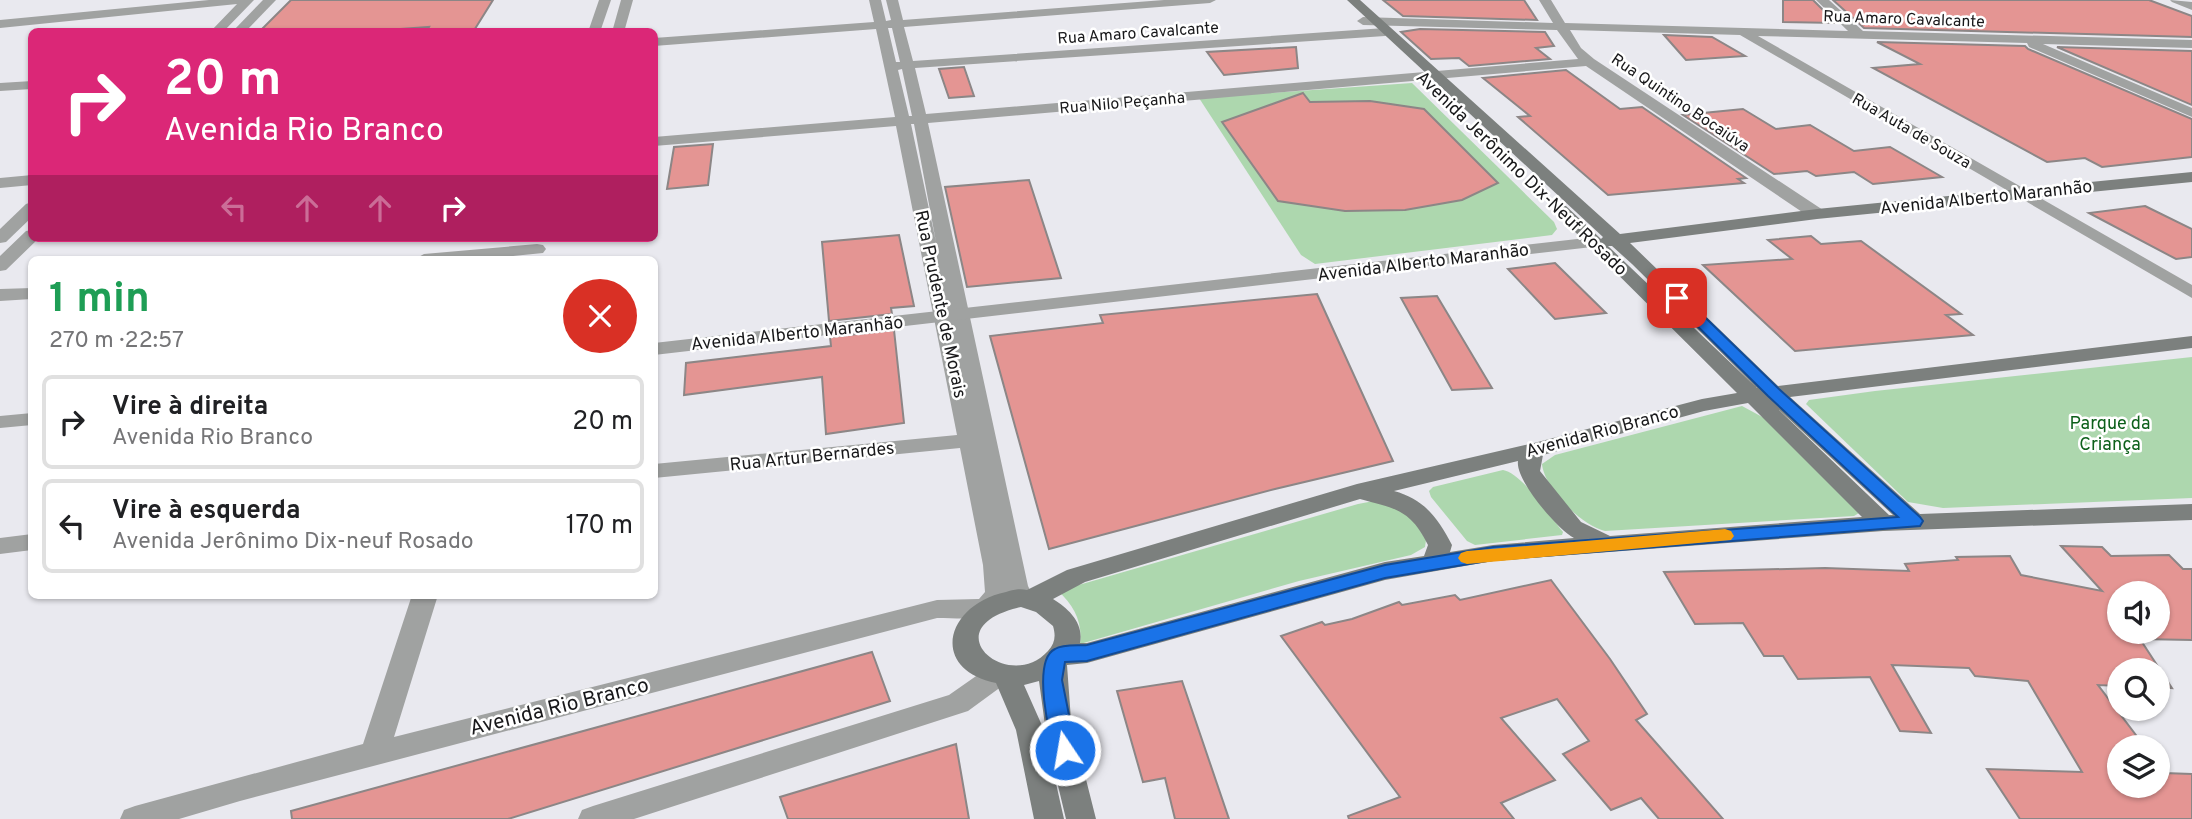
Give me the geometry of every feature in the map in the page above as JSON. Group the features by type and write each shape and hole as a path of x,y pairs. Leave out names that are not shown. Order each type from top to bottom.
{"main road":[{"name":"Avenida Jerônimo Dix-Neuf Rosado","path":"1341,0 1375,27 1605,241 1762,394 1883,523"},
{"name":"Avenida Jerônimo Dix-Neuf Rosado","path":"1353,0 1375,27"},
{"name":"Avenida Alberto Maranhão","path":"1605,241 1817,214 2192,177"},
{"name":"Avenida Rio Branco","path":"1025,599 1076,576 1357,492 1535,450 1702,405 1762,394 2192,342"},
{"path":"1762,394 1914,521"},
{"path":"1535,450 1528,462 1528,472 1533,479 1573,528 1607,544"},
{"path":"1357,492 1391,497 1416,508 1428,520 1440,545 1433,563"},
{"path":"1081,819 1052,680 1057,658 1067,639 1066,626 1049,606 1025,599 1003,600 986,607 967,626 964,639 967,652 976,663 1002,675 1023,676 1040,670 1057,658 1087,653 1385,571 1493,553 1914,521 2192,512"},
{"path":"1002,675 1030,730 1049,819"}],"street":[{"path":"0,24 247,0"},
{"path":"220,28 247,0"},
{"path":"242,28 270,0"},
{"path":"595,28 604,0"},
{"path":"619,28 627,0"},
{"name":"Rua Prudente de Morais","path":"875,0 888,22 899,66 951,316 1014,586 1025,599"},
{"name":"Rua Prudente de Morais","path":"888,22 892,0"},
{"path":"658,42 1134,0"},
{"path":"658,36 1210,0"},
{"name":"Rua Quintino Bocaiúva","path":"1545,0 1585,58 1817,214"},
{"path":"1822,0 1859,34"},
{"path":"2176,0 2192,6"},
{"name":"Rua Amaro Cavalcante","path":"899,66 1375,27 1561,26 2192,44"},
{"name":"Rua Auta de Souza","path":"1741,31 2192,293"},
{"path":"2022,39 2192,113"},
{"name":"Rua Nilo Peçanha","path":"658,142 910,114 1585,58"},
{"path":"0,79 28,77"},
{"path":"0,87 28,85"},
{"name":"Rua Nilo Peçanha","path":"658,128 910,114"},
{"path":"0,183 28,180"},
{"path":"0,196 28,194"},
{"path":"0,238 28,212"},
{"path":"0,266 28,239"},
{"name":"Avenida Alberto Maranhão","path":"658,349 1605,241"},
{"path":"458,256 538,249"},
{"path":"0,295 28,293"},
{"name":"Rua Prudente de Morais","path":"951,316 970,440 999,587 998,595 986,607"},
{"path":"0,422 28,419"},
{"name":"Rua Artur Bernardes","path":"658,471 970,440"},
{"path":"0,546 28,542"},
{"path":"374,754 424,599"},
{"name":"Avenida Rio Branco","path":"135,819 374,754 937,609 986,607"},
{"path":"593,819 958,703 1002,675"}],"green space":[{"path":"1412,83 1554,222 1557,229 1552,235 1315,264 1301,255 1199,98"},
{"name":"Parque da Criança","path":"2192,357 2192,498 1943,508 1908,502 1806,404 1809,400 1875,391"},
{"path":"1742,406 1766,419 1859,513 1854,516 1605,531 1575,514 1549,484 1544,474 1542,464 1555,455"},
{"path":"1503,470 1527,487 1563,532 1562,535 1475,545 1467,541 1429,491 1433,487"},
{"path":"1379,500 1408,511 1426,540 1425,547 1411,555 1299,581 1080,644 1076,615 1069,602 1058,591 1358,504"}],"building":[{"path":"291,0 493,0 476,28 263,28"},
{"path":"1383,0 1524,0 1537,20 1403,16"},
{"path":"1783,0 1813,0 1836,23 1783,22"},
{"path":"1833,0 2149,0 2192,16 2192,37 1864,28"},
{"path":"1420,29 1545,32 1554,46 1536,48 1550,59 1469,66 1459,58 1431,59 1401,32"},
{"path":"1664,35 1712,37 1745,56 1686,60"},
{"path":"1877,42 2025,46 2192,119 2192,157 2102,167 2085,158 2047,162 1873,68 1920,64"},
{"path":"1296,47 1298,68 1224,75 1207,52"},
{"path":"2057,47 2192,51 2192,105"},
{"path":"964,67 974,96 949,98 939,69"},
{"path":"1566,70 1620,109 1642,107 1746,178 1738,179 1744,183 1608,195 1518,117 1530,116 1483,78"},
{"path":"1303,93 1310,102 1370,101 1424,109 1498,183 1462,200 1405,210 1345,211 1278,201 1222,122"},
{"path":"1743,109 1776,129 1810,125 1854,151 1890,147 1942,177 1873,184 1854,172 1816,176 1807,171 1774,174 1683,115"},
{"path":"713,144 708,185 667,189 674,147"},
{"path":"1029,180 1061,278 967,287 945,187"},
{"path":"2145,206 2192,229 2192,257 2176,259 2089,213"},
{"path":"899,235 914,306 891,308 892,314 829,321 822,242"},
{"path":"1811,236 1821,244 1861,241 1961,314 1946,315 1973,335 1795,351 1703,265 1792,259 1768,240"},
{"path":"1555,263 1606,313 1555,319 1508,269"},
{"path":"1317,294 1393,461 1275,489 1049,549 990,336 1103,323 1100,315"},
{"path":"1437,296 1492,388 1452,390 1401,298"},
{"path":"894,330 904,423 826,434 822,377 684,395 686,363 831,346 830,337"},
{"path":"2061,546 2102,547 2111,556 2169,555 2183,569 2192,569 2192,640 2170,640 2170,581 2107,581 2107,644 2143,644 2152,658 2107,658 2107,685 2098,685 2107,697 2107,721 2125,721 2136,735 2107,735 2107,798 2170,798 2170,773 2192,774 2192,819 2020,819 1987,769 2082,772 2028,681 1975,676 1969,668 1892,665 1931,733 1900,731 1870,677 1798,679 1783,656 1764,656 1743,623 1695,624 1664,572 1825,568 1909,571 1905,564 1958,560 1956,557 2010,556 2021,575 2102,591"},
{"path":"1551,580 1647,714 1636,720 1723,819 1659,819 1641,798 1611,810 1563,754 1589,741 1557,699 1501,718 1555,780 1501,803 1514,819 1349,819 1348,816 1400,797 1281,636 1322,622 1325,625 1352,619 1399,602 1402,605 1455,595 1460,600"},
{"path":"872,652 890,701 508,819 292,819 291,811"},
{"path":"1182,681 1229,819 1175,819 1165,778 1143,782 1117,691"},
{"path":"956,744 969,819 788,819 780,797"}],"slow traffic":[{"path":"1467,558 1493,553 1725,536"}],"route":[{"path":"1065,750 1052,680 1054,662 1060,655 1076,656 1385,571 1493,553 1914,521 1773,393 1677,298"}]}
